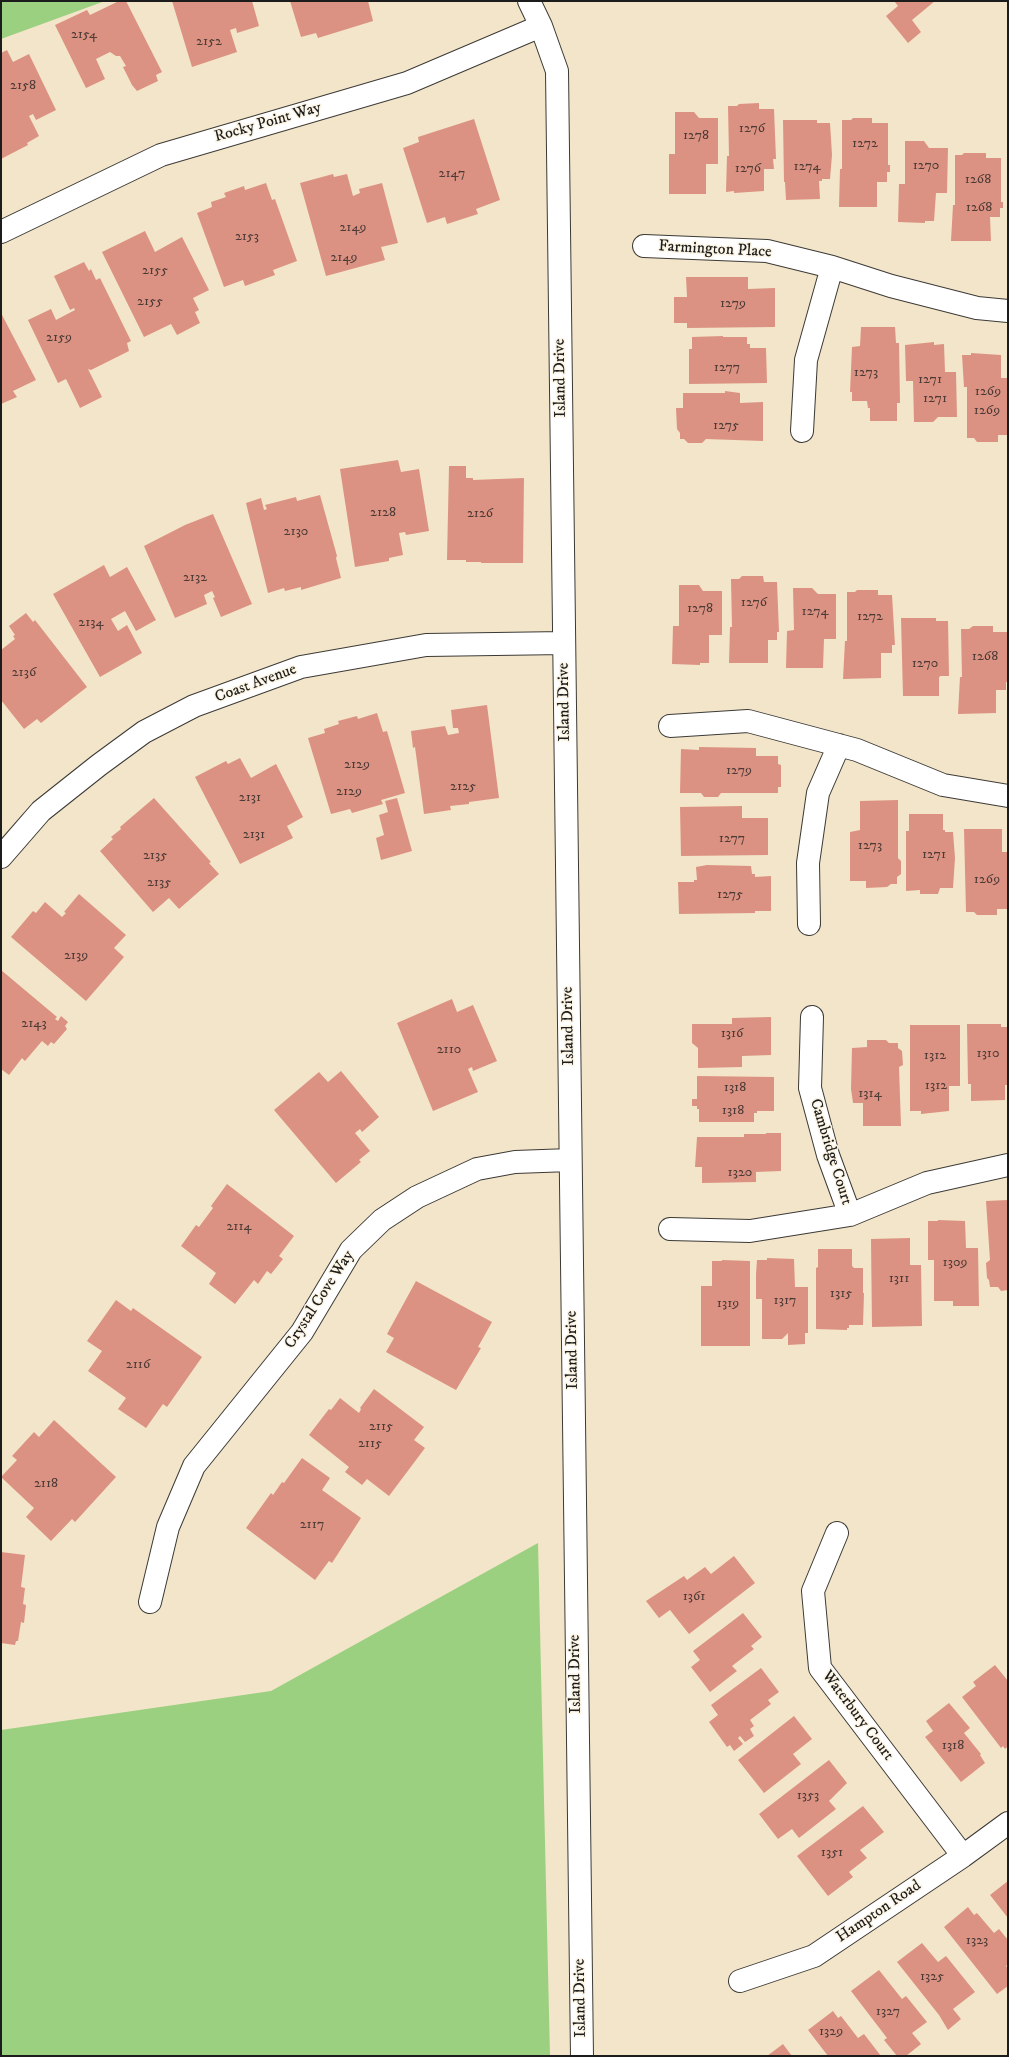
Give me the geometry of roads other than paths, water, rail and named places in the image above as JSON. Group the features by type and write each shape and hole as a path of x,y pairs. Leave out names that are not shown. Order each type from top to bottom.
{"street":[{"name":"Island Drive","path":"529,1 541,26 557,71 582,2056"},
{"name":"Rocky Point Way","path":"1,232 161,155 407,83 541,26"},
{"name":"Farmington Place","path":"644,246 767,250 832,267 892,286 977,308 1008,311"},
{"path":"802,431 806,360 832,267"},
{"name":"Coast Avenue","path":"1,857 41,811 93,770 144,732 194,706 301,667 426,645 564,643"},
{"path":"670,726 748,721 856,750 943,785 1008,796"},
{"path":"809,924 808,864 818,794 839,745"},
{"name":"Cambridge Court","path":"812,1017 810,1088 828,1155 850,1215"},
{"name":"Crystal Cove Way","path":"150,1602 168,1527 194,1466 302,1332 351,1250 382,1220 417,1197 477,1169 515,1162 570,1160"},
{"name":"Cambridge Court","path":"670,1229 750,1231 850,1215 927,1183 1008,1164"},
{"name":"Waterbury Court","path":"837,1534 813,1590 820,1668 963,1856"},
{"name":"Hampton Road","path":"740,1981 814,1956 963,1856 1008,1823"}]}
